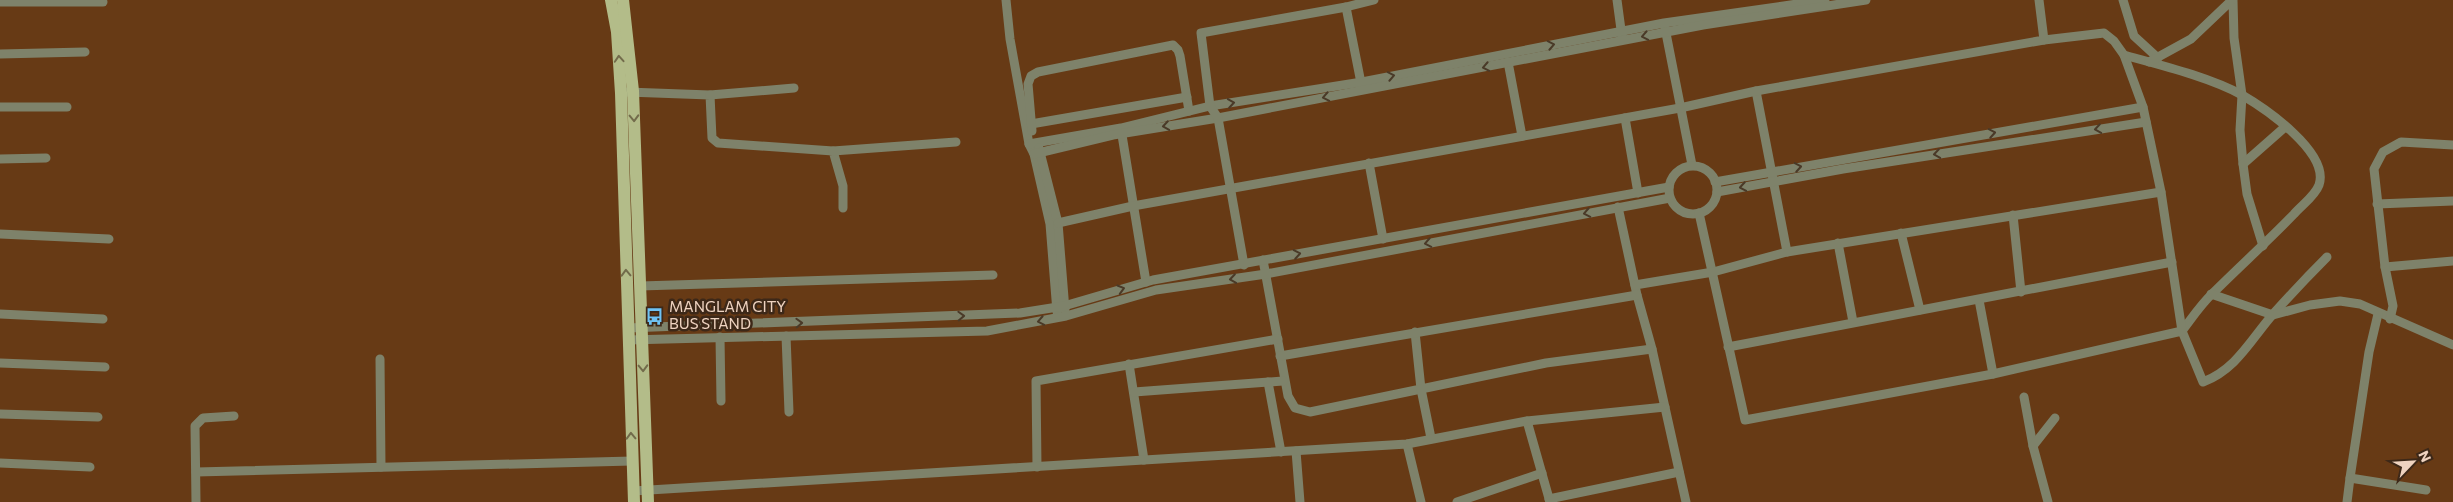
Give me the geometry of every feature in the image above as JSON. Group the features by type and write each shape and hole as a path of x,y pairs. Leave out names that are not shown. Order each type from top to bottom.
{"main road":[{"path":"611,0 627,92 628,334 634,497"},
{"path":"623,0 640,286 648,496"}],"street":[{"path":"1006,0 1010,39 1035,147 1050,224 1062,316"},
{"path":"1244,265 1218,118 1210,106 1201,33 1346,7 1374,0"},
{"path":"1617,0 1623,41"},
{"path":"1035,147 1122,131 1218,118 1664,23 1821,2 1866,0"},
{"path":"2039,0 2044,40"},
{"path":"2123,0 2134,36 2153,60"},
{"path":"2153,60 2191,39 2232,0"},
{"path":"2232,0 2234,38 2242,95 2240,130 2243,164 2247,194 2263,246"},
{"path":"0,2 102,2"},
{"path":"1122,131 1210,106 1362,86 1508,62 1821,2"},
{"path":"1346,7 1362,86"},
{"path":"1664,23 1692,165"},
{"path":"1058,223 1134,206 1680,108 1756,91 2044,40 2104,33 2114,41 2124,55 2142,107 2161,192 2182,331 2203,382 2216,377 2235,363 2273,314 2327,256"},
{"path":"1060,307 1058,223 1035,147 1028,84 1031,76 1038,72 1173,46 1178,50 1180,56 1189,111"},
{"path":"0,54 85,52"},
{"path":"1698,213 1713,272 1745,420 1993,374 2182,331 2211,294 2263,246 2308,199 2318,187 2320,178 2319,167 2306,145 2242,95 2153,60 2124,55"},
{"path":"1508,62 1522,136"},
{"path":"627,92 710,95 794,88"},
{"path":"1756,91 1787,252"},
{"path":"710,95 712,138 718,144 833,151 956,142"},
{"path":"1032,124 1186,97"},
{"path":"0,107 67,107"},
{"path":"1716,187 2142,107"},
{"path":"1625,118 1638,193"},
{"path":"1773,176 2146,122"},
{"path":"2243,164 2285,127"},
{"path":"1122,131 1146,282"},
{"path":"2390,319 2393,306 2385,267 2374,169 2383,152 2401,142 2453,145"},
{"path":"833,151 843,186 843,208"},
{"path":"0,159 46,158"},
{"path":"1369,163 1383,239"},
{"path":"1692,165 1706,170 1716,187 1711,205 1698,213 1681,211 1670,198 1668,187 1676,172 1692,165"},
{"path":"642,334 1020,313 1060,307 1146,282 1668,187"},
{"path":"1635,285 1713,272 1787,252 2161,192"},
{"path":"628,334 720,337 987,331 1062,316 1156,290 1266,274 1670,198"},
{"path":"2377,204 2453,201"},
{"path":"1618,207 1686,502"},
{"path":"2014,215 2021,292"},
{"path":"1901,233 1920,310"},
{"path":"0,234 109,239"},
{"path":"1838,244 1853,322"},
{"path":"1263,260 1278,339 1283,381 1292,404 1302,411 1310,412 1546,363 1652,349"},
{"path":"2385,267 2453,261"},
{"path":"1728,347 2172,262"},
{"path":"640,286 993,276"},
{"path":"2211,294 2273,314 2310,305 2340,301 2360,304 2378,314 2453,345"},
{"path":"1280,356 1637,295"},
{"path":"1979,300 1993,374"},
{"path":"0,314 103,319"},
{"path":"2347,502 2369,352 2378,314"},
{"path":"1416,332 1421,389 1431,438"},
{"path":"786,336 789,412"},
{"path":"720,337 721,402"},
{"path":"1037,467 1036,380 1278,339"},
{"path":"380,359 381,467"},
{"path":"0,363 105,367"},
{"path":"1129,364 1144,460"},
{"path":"1134,392 1283,381"},
{"path":"1268,382 1281,452"},
{"path":"2024,397 2033,446 2048,502"},
{"path":"634,497 1037,467 1407,444 1527,421 1665,406"},
{"path":"0,414 98,417"},
{"path":"196,502 195,426 203,418 234,416"},
{"path":"2033,446 2055,418"},
{"path":"1527,421 1550,501 1679,472"},
{"path":"1407,444 1421,502"},
{"path":"1296,451 1300,502"},
{"path":"196,472 632,461"},
{"path":"0,463 90,467"},
{"path":"1456,502 1542,473"},
{"path":"2350,478 2426,490"}],"place":[{"name":"MANGLAM CITY BUS STAND","path":"655,316"}]}
